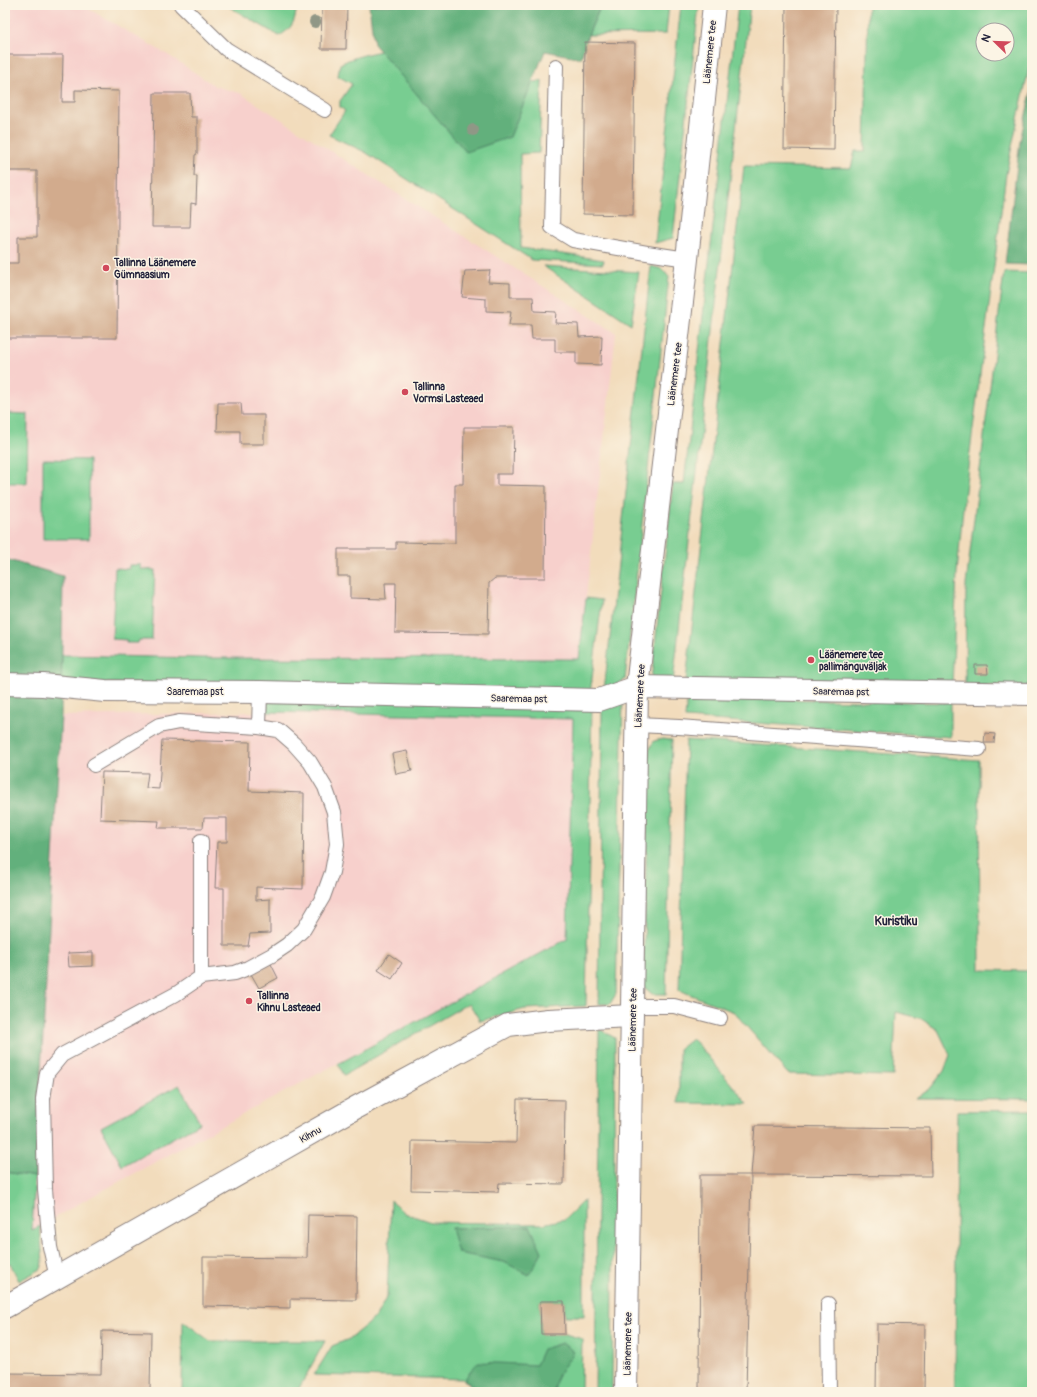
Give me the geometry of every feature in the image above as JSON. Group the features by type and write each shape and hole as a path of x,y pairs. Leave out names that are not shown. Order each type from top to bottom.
{"street":[{"name":"Läänemere tee","path":"626,1392 637,687 687,258 714,5"},
{"name":"Saaremaa pst","path":"5,684 43,685 105,691 260,692 599,700 637,687 1032,694"},
{"name":"Kihnu","path":"5,1307 355,1108 508,1025 632,1011"}],"lane":[{"path":"180,5 226,49 325,110"},
{"path":"556,66 552,227 573,240 647,253 687,258"},
{"path":"259,727 260,692"},
{"path":"56,1278 50,1247 45,1189 43,1099 47,1073 62,1055 176,994 201,977 235,973 248,968 287,945 304,929 323,897 332,872 337,844 334,812 326,787 310,762 294,744 278,730 259,727 180,722 159,726 94,765"},
{"path":"637,725 980,748"},
{"path":"201,841 201,977"},
{"path":"632,1011 674,1006 720,1018"},
{"path":"828,1304 828,1392"}],"shaded area":[{"path":"5,5 82,5 168,55 215,86 240,93 616,333 579,659 202,658 5,654"},
{"name":"Tallinna Kihnu Lasteaed","path":"260,712 573,719 567,939 78,1204 32,1231 61,716"}],"green space":[{"path":"226,5 297,5 292,24 279,36"},
{"path":"369,5 601,5 588,35 581,58 545,51 510,137 466,152 374,44"},
{"path":"601,5 669,5 666,34 588,35"},
{"path":"681,5 699,5 673,238 655,243"},
{"path":"738,5 750,5 673,682 651,681 673,484 684,484"},
{"path":"868,5 1032,5 1032,54 1006,174 964,498 957,573 952,686 686,681 744,166 851,168 855,151 865,151"},
{"path":"416,45 516,84 542,81 539,153 520,154 521,248 604,260 603,264 532,260 365,152 329,135 345,111 340,107 340,101 352,84 338,76 340,64 367,54"},
{"path":"1032,88 1032,265 1005,264 1020,141"},
{"path":"543,266 639,272 631,324"},
{"path":"651,266 662,269 669,277 625,680 604,691"},
{"path":"1004,272 1032,273 1032,686 965,685 966,585"},
{"path":"5,413 28,414 27,483 5,483"},
{"path":"43,459 89,460 89,539 43,539"},
{"path":"5,559 63,576 61,716 35,1177 5,1172"},
{"path":"129,565 141,565 141,569 155,570 152,640 139,640 138,643 126,643 127,640 112,639 115,568 129,569"},
{"path":"586,598 602,600 590,694 61,682 62,655 202,658 579,659"},
{"path":"687,697 951,703 951,737 685,718"},
{"path":"623,698 616,994 610,1004 599,1004 602,708"},
{"path":"265,699 592,705 586,1006 525,1009 480,1021 469,1003 344,1075 338,1064 567,939 573,719 266,712"},
{"path":"662,739 672,740 666,994 652,994 643,986 649,750 654,741"},
{"path":"686,740 979,760 980,970 1032,971 1032,1099 915,1098 929,1090 944,1071 950,1055 938,1030 920,1018 896,1012 893,1076 788,1074 734,1012 679,990"},
{"path":"599,1029 615,1038 612,1390 609,1392 595,1392"},
{"path":"692,1039 748,1104 679,1103 679,1049"},
{"path":"179,1085 200,1123 122,1166 101,1127"},
{"path":"1032,1110 1032,1392 955,1392 957,1111"},
{"path":"5,1172 35,1177 32,1230 40,1226 43,1263 41,1269 19,1281 10,1263 5,1266"},
{"path":"391,1200 404,1213 431,1222 543,1224 565,1219 584,1200 584,1316 565,1316 564,1301 540,1301 541,1334 565,1334 582,1339 581,1392 476,1392 463,1379 314,1375 332,1346 349,1339 376,1317 387,1296"},
{"path":"530,1226 542,1252 529,1275 504,1262 458,1253 451,1228"},
{"path":"183,1321 210,1341 325,1341 297,1392 182,1392"},
{"path":"562,1343 574,1352 557,1376 554,1392 481,1392 464,1380 478,1362 536,1365 543,1349"}],"building":[{"path":"322,5 347,5 346,49 321,49"},
{"path":"786,5 836,5 834,150 784,149"},
{"path":"585,42 635,43 633,215 583,214"},
{"path":"5,55 63,55 62,102 75,102 75,90 119,91 117,338 5,338 5,263 18,263 18,237 37,237 37,171 5,171"},
{"path":"154,93 190,93 191,117 197,117 197,154 195,155 194,176 197,176 196,204 191,203 190,227 152,227"},
{"path":"490,270 488,282 510,283 510,297 533,297 534,311 556,312 555,323 578,324 579,337 602,336 601,365 576,364 576,352 555,352 555,339 532,339 531,325 509,325 511,312 486,311 486,299 462,297 465,271"},
{"path":"218,403 241,403 242,415 264,415 264,444 240,444 240,431 217,431"},
{"path":"464,427 514,427 513,474 497,474 497,485 546,486 545,578 495,578 489,583 488,634 395,633 396,583 385,583 386,599 350,598 350,576 338,576 338,549 396,549 396,542 455,543 455,484 463,484"},
{"path":"975,665 987,665 988,674 975,674"},
{"path":"985,733 995,734 994,743 984,743"},
{"path":"162,740 250,742 249,791 304,793 303,889 256,887 256,900 270,899 270,933 250,934 248,946 224,946 224,888 215,888 217,842 227,842 227,818 204,818 203,828 158,828 159,821 100,819 102,772 148,773 146,788 159,789"},
{"path":"407,751 412,771 396,774 392,754"},
{"path":"93,952 93,966 69,967 68,953"},
{"path":"389,954 402,963 392,979 378,970"},
{"path":"271,964 278,978 259,988 251,974"},
{"path":"517,1099 565,1100 564,1184 499,1183 498,1192 411,1190 412,1141 516,1143"},
{"path":"755,1126 930,1128 931,1176 751,1175"},
{"path":"700,1175 751,1175 746,1392 699,1392"},
{"path":"308,1215 357,1216 356,1300 290,1299 290,1308 203,1306 203,1257 307,1258"},
{"path":"540,1301 564,1301 565,1334 541,1334"},
{"path":"877,1324 925,1325 924,1392 876,1392"},
{"path":"102,1331 151,1332 150,1392 5,1392 5,1373 101,1374"}],"place":[{"name":"Tallinna Läänemere Gümnaasium","path":"106,268"},
{"name":"Tallinna Vormsi Lasteaed","path":"405,392"},
{"name":"Läänemere tee pallimänguväljak","path":"811,660"},
{"name":"Tallinna Kihnu Lasteaed","path":"249,1001"}],"district":[{"name":"Kuristiku","path":"896,921"}]}
